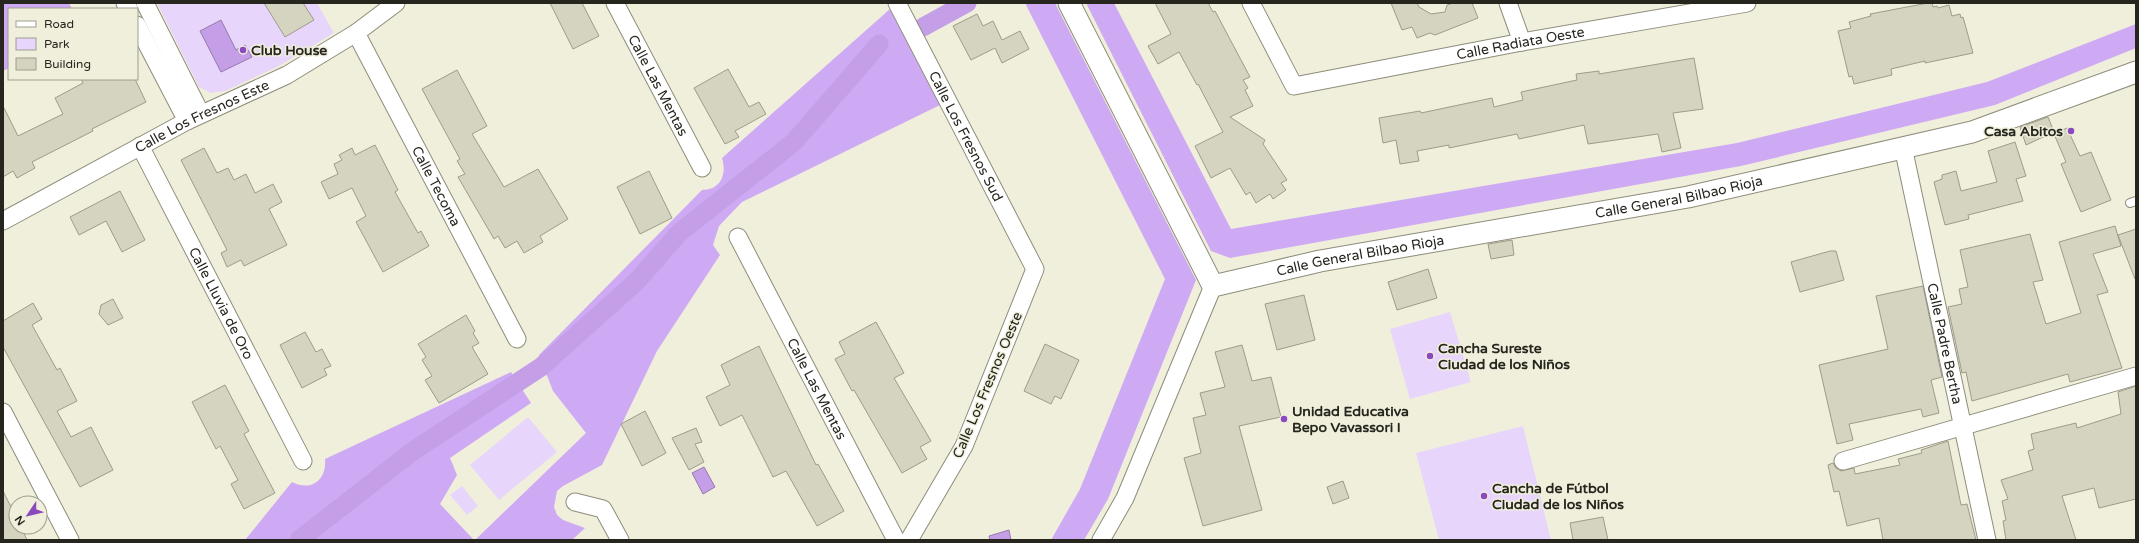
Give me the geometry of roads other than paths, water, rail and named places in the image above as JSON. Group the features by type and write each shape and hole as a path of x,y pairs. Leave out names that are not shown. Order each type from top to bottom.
{"street":[{"path":"145,3 194,118"},
{"name":"Calle Los Fresnos Este","path":"3,221 194,118 287,75 356,33 396,3"},
{"name":"Calle Las Mentas","path":"615,3 702,168"},
{"name":"Calle Los Fresnos Sud","path":"896,3 1035,269"},
{"path":"1069,3 1213,286 1125,498 1101,540"},
{"name":"Calle Radiata Oeste","path":"1251,3 1294,86 1522,42 1747,3"},
{"path":"1508,3 1522,42"},
{"path":"138,27 194,118"},
{"name":"Calle Tecoma","path":"356,33 517,340"},
{"name":"Calle General Bilbao Rioja","path":"1213,286 1320,261 1688,197 1972,132 2136,72"},
{"name":"Calle Lluvia de Oro","path":"140,146 303,461"},
{"name":"Calle Padre Bertha","path":"1903,147 1964,426 1987,540"},
{"name":"Calle Las Mentas","path":"738,237 896,540"},
{"name":"Calle Los Fresnos Oeste","path":"909,540 964,446 1035,269"},
{"path":"1843,461 2136,376"},
{"path":"3,412 70,540"},
{"path":"575,502 603,509 620,540"}],"waterway":[{"path":"923,27 967,3"},
{"path":"299,540 413,451 541,367 637,281 679,233 794,142 879,44"}],"place":[{"name":"Club House","path":"243,50"},
{"name":"Casa Abitos","path":"2071,131"},
{"name":"Cancha Sureste Ciudad de los Niños","path":"1430,356"},
{"name":"Unidad Educativa Bepo Vavassori I","path":"1284,419"},
{"name":"Cancha de Fútbol Ciudad de los Niños","path":"1484,496"}]}
